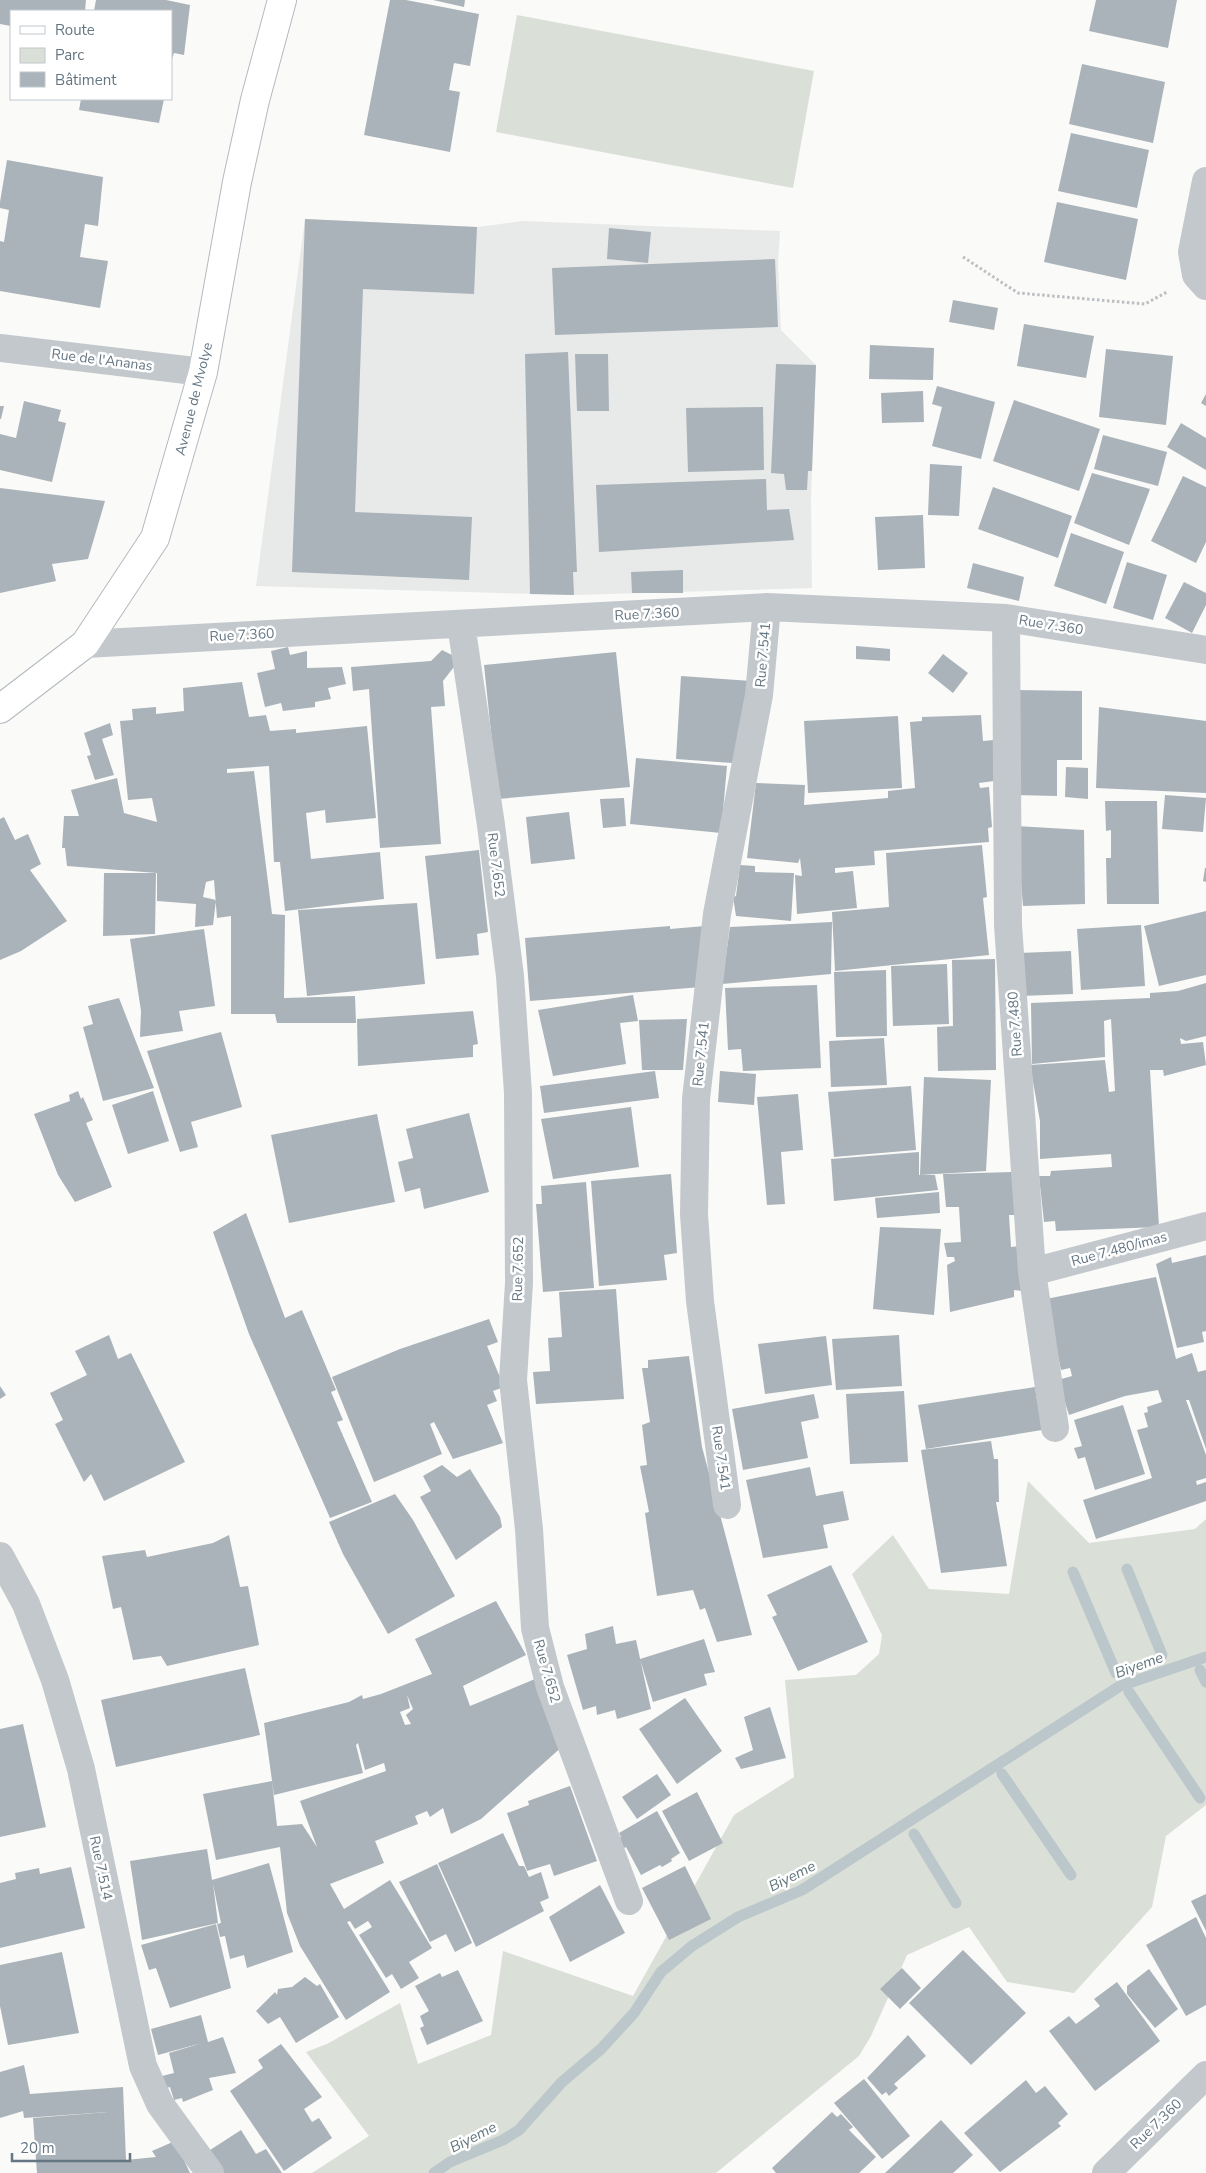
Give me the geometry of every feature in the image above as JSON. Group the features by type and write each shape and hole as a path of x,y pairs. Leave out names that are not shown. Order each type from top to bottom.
{"main road":[{"name":"Avenue de Mvolye","path":"0,709 85,644 155,538 203,372 239,173 255,100 282,0"}],"street":[{"path":"1201,281 1192,252 1206,181"},
{"name":"Rue de l'Ananas","path":"0,348 203,372"},
{"name":"Rue 7.360","path":"85,644 767,607 1006,618 1206,650"},
{"name":"Rue 7.541","path":"728,1505 700,1301 694,1214 696,1099 717,914 759,695 767,607"},
{"name":"Rue 7.480","path":"1006,618 1008,925 1032,1272 1055,1428"},
{"name":"Rue 7.652","path":"461,624 510,976 518,1103 519,1283 514,1380 529,1528 535,1628 553,1696 629,1901"},
{"name":"Rue 7.480/imas","path":"1032,1272 1206,1226"},
{"name":"Rue 7.514","path":"0,1556 26,1604 48,1663 81,1769 142,2066 160,2104 210,2173"},
{"name":"Rue 7.360","path":"1106,2173 1206,2075"}],"path":[{"path":"963,258 1018,293 1145,304 1201,281"}],"shaded area":[{"path":"305,219 477,227 523,221 780,231 778,264 781,330 816,365 811,497 812,588 574,595 256,586"}],"green space":[{"path":"517,15 814,71 793,188 496,132"},
{"path":"1028,1481 1089,1543 1195,1529 1206,1519 1206,1805 1166,1836 1152,1907 1074,1993 1007,1982 969,1927 907,1955 871,2036 859,2056 716,2173 312,2173 369,2136 306,2052 327,2044 400,2003 418,2064 491,2035 503,1951 633,1996 734,1815 794,1777 785,1680 856,1675 879,1654 882,1635 852,1574 893,1535 929,1589 1009,1594"}],"building":[{"path":"0,0 86,0 85,10 10,10 10,26 0,24"},
{"path":"96,0 166,0 190,5 184,55 174,53 172,59 172,10 94,10"},
{"path":"390,0 406,0 479,14 470,66 454,63 449,90 460,92 450,152 364,135"},
{"path":"433,0 465,0 464,7"},
{"path":"1096,0 1177,0 1168,48 1089,31"},
{"path":"1082,64 1165,82 1153,143 1069,124"},
{"path":"81,100 164,100 159,123 79,110"},
{"path":"1071,133 1149,150 1137,208 1058,191"},
{"path":"7,160 103,177 98,226 85,224 80,257 108,261 100,308 0,291 0,241 4,242 9,210 0,208 0,202"},
{"path":"1057,202 1138,219 1126,280 1044,262"},
{"path":"305,219 477,227 474,294 363,289 355,512 472,517 469,580 292,572"},
{"path":"609,228 651,232 648,263 607,259"},
{"path":"775,259 778,327 555,335 552,268"},
{"path":"953,300 998,308 994,330 949,322"},
{"path":"1024,324 1094,336 1086,378 1017,366"},
{"path":"870,345 934,348 933,380 869,379"},
{"path":"1106,349 1173,356 1166,425 1099,417"},
{"path":"568,352 577,572 573,572 574,595 530,594 525,354"},
{"path":"575,354 608,354 609,411 577,411"},
{"path":"776,364 816,365 812,471 808,471 807,490 786,490 784,474 771,473"},
{"path":"937,386 995,402 981,459 932,446 942,407 932,404"},
{"path":"923,391 924,422 882,423 881,393"},
{"path":"1206,394 1206,406 1201,403"},
{"path":"1014,400 1100,429 1079,491 993,461"},
{"path":"24,401 61,410 58,421 66,423 52,482 0,470 0,434 16,438"},
{"path":"0,406 4,406 1,419 0,419"},
{"path":"763,407 764,470 688,472 686,408"},
{"path":"1181,423 1206,438 1206,470 1167,447"},
{"path":"1103,435 1167,452 1158,486 1094,469"},
{"path":"930,464 962,466 959,516 928,515"},
{"path":"1092,473 1150,489 1129,545 1074,523"},
{"path":"1183,476 1206,487 1206,542 1196,563 1151,541"},
{"path":"766,479 767,510 789,509 794,540 599,552 596,485"},
{"path":"993,487 1072,516 1058,558 978,529"},
{"path":"0,488 105,501 88,559 52,564 56,581 0,593"},
{"path":"923,515 925,568 878,570 875,517"},
{"path":"1071,533 1124,552 1106,604 1054,586"},
{"path":"1127,562 1167,575 1153,620 1113,608"},
{"path":"973,563 1024,577 1019,601 967,588"},
{"path":"683,570 683,593 632,593 631,572"},
{"path":"1184,582 1206,593 1206,605 1192,633 1165,618"},
{"path":"856,646 890,649 890,661 856,659"},
{"path":"288,647 290,655 307,651 307,668 342,667 346,684 328,688 331,699 315,702 315,707 283,711 281,703 265,707 257,673 275,669 271,651"},
{"path":"442,650 460,659 443,681 445,706 431,707 441,844 380,848 369,689 353,691 351,667 431,661"},
{"path":"616,652 630,787 498,799 484,665"},
{"path":"943,654 968,673 953,693 928,673"},
{"path":"681,676 751,681 746,764 676,759"},
{"path":"242,682 249,717 266,715 270,731 296,729 296,733 367,726 376,818 326,823 325,810 306,813 311,859 380,852 384,899 285,911 280,862 274,862 269,766 227,769 227,773 254,771 272,914 285,915 284,998 355,996 356,1023 277,1023 275,1014 231,1014 231,916 217,918 216,902 213,925 195,927 196,904 157,901 157,873 67,866 65,848 62,848 64,816 79,816 71,790 117,778 124,813 157,822 152,798 128,800 120,721 133,720 132,709 156,707 156,714 184,711 183,688","holes":["214,880 216,900 203,897 206,882"]},
{"path":"1016,690 1082,691 1082,760 1057,760 1057,796 1016,795"},
{"path":"1099,707 1206,721 1206,793 1096,788"},
{"path":"981,715 983,741 994,740 994,781 979,783 980,788 989,787 992,827 988,828 989,842 874,851 875,865 835,868 835,873 853,871 857,908 797,914 795,875 802,876 800,858 798,863 747,858 756,783 805,785 804,805 888,798 888,791 915,788 910,722 922,721 922,717"},
{"path":"898,716 902,788 808,793 804,721"},
{"path":"110,723 113,735 102,739 114,775 95,780 87,756 91,755 84,733"},
{"path":"636,758 727,766 721,833 630,824"},
{"path":"1066,767 1088,768 1088,799 1065,797"},
{"path":"1165,795 1206,798 1203,832 1162,829"},
{"path":"624,798 626,826 603,828 600,799"},
{"path":"1105,801 1157,801 1159,904 1107,904 1106,858 1111,858 1111,830 1106,831"},
{"path":"569,812 575,859 531,864 526,817"},
{"path":"4,817 15,840 28,834 41,864 30,870 67,921 21,951 0,960 0,819"},
{"path":"1016,826 1084,830 1085,904 1023,906"},
{"path":"982,845 987,897 983,898 989,955 835,971 832,912 889,907 886,853"},
{"path":"479,850 488,932 477,934 479,955 436,959 425,856"},
{"path":"740,865 755,866 755,872 794,873 791,921 736,916 733,897 736,896"},
{"path":"1206,868 1206,882 1203,881"},
{"path":"104,873 156,873 155,934 103,936"},
{"path":"417,903 425,984 307,996 298,910"},
{"path":"1206,911 1206,975 1159,986 1144,926"},
{"path":"832,922 831,974 722,984 730,927"},
{"path":"1141,925 1145,986 1081,990 1077,929"},
{"path":"670,926 670,929 705,926 701,987 530,1001 525,938"},
{"path":"204,929 215,1006 179,1011 183,1031 140,1037 141,1011 130,939"},
{"path":"1071,951 1073,994 1020,996 1018,953"},
{"path":"995,959 996,1070 938,1071 937,1027 953,1026 952,960"},
{"path":"947,964 949,1024 893,1026 891,966"},
{"path":"886,970 887,1036 836,1037 834,972"},
{"path":"1206,983 1206,1036 1186,1041 1180,1038 1181,1044 1203,1042 1206,1065 1164,1076 1163,1070 1150,1070 1159,1227 1056,1231 1055,1221 1044,1222 1039,1176 1050,1176 1051,1171 1112,1167 1111,1154 1040,1159 1040,1121 1030,1065 1105,1060 1109,1092 1115,1091 1111,1019 1104,1021 1105,1057 1032,1064 1031,1003 1150,998 1150,993 1178,991"},
{"path":"817,985 821,1068 743,1071 741,1049 728,1050 725,988"},
{"path":"633,995 638,1021 620,1023 626,1064 553,1076 538,1010"},
{"path":"119,998 154,1088 103,1101 83,1027 93,1024 88,1006"},
{"path":"473,1011 478,1044 473,1045 473,1057 358,1066 357,1019"},
{"path":"687,1019 683,1070 642,1070 639,1020"},
{"path":"221,1032 242,1107 191,1122 198,1147 180,1152 147,1051"},
{"path":"884,1038 887,1085 831,1087 829,1041"},
{"path":"655,1071 659,1098 544,1113 540,1086"},
{"path":"720,1071 756,1074 754,1105 718,1102"},
{"path":"924,1077 991,1080 986,1171 920,1175"},
{"path":"911,1086 916,1150 834,1157 828,1092"},
{"path":"78,1091 81,1099 83,1097 93,1120 86,1123 112,1187 75,1202 58,1175 34,1114 70,1101 69,1095"},
{"path":"153,1091 169,1141 128,1154 112,1105"},
{"path":"798,1094 803,1150 781,1152 785,1204 767,1205 757,1097"},
{"path":"631,1107 639,1167 553,1179 541,1119"},
{"path":"469,1113 489,1192 424,1209 420,1188 405,1192 398,1162 413,1158 406,1129"},
{"path":"377,1114 395,1202 289,1223 271,1135"},
{"path":"919,1152 919,1175 935,1175 938,1190 834,1201 831,1159"},
{"path":"1013,1172 1017,1215 1009,1215 1011,1247 1019,1246 1023,1291 1014,1290 1014,1297 950,1312 947,1265 955,1261 954,1257 947,1257 944,1243 961,1242 959,1207 946,1207 943,1174"},
{"path":"671,1174 677,1253 664,1255 667,1280 599,1286 591,1181"},
{"path":"586,1182 594,1288 543,1292 536,1204 542,1204 541,1186"},
{"path":"939,1192 940,1213 877,1218 875,1198"},
{"path":"246,1213 285,1318 302,1310 336,1390 331,1392 343,1420 337,1422 372,1502 330,1518 249,1334 213,1232"},
{"path":"880,1227 941,1229 934,1315 873,1309"},
{"path":"1206,1255 1206,1331 1202,1332 1204,1342 1177,1348 1156,1264 1171,1257 1172,1263"},
{"path":"1156,1277 1176,1359 1192,1353 1198,1372 1206,1370 1206,1449 1189,1400 1186,1400 1206,1455 1206,1478 1196,1481 1197,1485 1206,1482 1206,1501 1096,1539 1083,1500 1152,1478 1137,1430 1148,1427 1144,1413 1148,1412 1147,1407 1162,1402 1158,1390 1125,1396 1069,1415 1058,1380 1072,1376 1070,1368 1061,1370 1046,1299"},
{"path":"616,1289 624,1399 536,1404 533,1372 550,1371 548,1338 562,1337 559,1292"},
{"path":"489,1319 498,1342 487,1346 504,1387 493,1391 497,1401 487,1405 503,1443 453,1459 434,1422 430,1424 442,1454 374,1482 332,1377 400,1349"},
{"path":"109,1335 118,1359 131,1353 185,1462 104,1501 91,1474 84,1482 55,1424 63,1420 50,1393 87,1375 75,1351"},
{"path":"899,1335 902,1386 836,1390 832,1339"},
{"path":"826,1336 832,1385 765,1394 758,1344"},
{"path":"689,1356 702,1447 752,1635 717,1642 705,1608 700,1610 693,1590 657,1596 645,1513 649,1512 640,1466 647,1465 642,1425 650,1422 642,1368 648,1368 648,1360"},
{"path":"0,1386 6,1395 0,1399"},
{"path":"1035,1387 1042,1430 926,1449 918,1405"},
{"path":"904,1391 908,1462 850,1464 846,1394"},
{"path":"814,1394 819,1418 801,1422 808,1458 743,1470 732,1409"},
{"path":"1123,1405 1145,1474 1095,1490 1085,1457 1078,1459 1074,1448 1082,1446 1074,1420"},
{"path":"991,1441 994,1459 998,1459 999,1502 996,1502 1007,1566 941,1573 921,1450"},
{"path":"442,1465 457,1477 470,1469 500,1517 502,1527 456,1560 420,1497 431,1491 423,1476"},
{"path":"810,1467 816,1496 843,1491 849,1520 823,1525 828,1548 763,1558 746,1480"},
{"path":"395,1494 413,1520 455,1596 388,1634 343,1554 329,1522"},
{"path":"229,1535 240,1587 248,1586 259,1645 167,1666 161,1656 133,1660 121,1607 113,1609 102,1556 145,1550 147,1557 213,1543"},
{"path":"831,1565 868,1642 798,1671 772,1617 777,1615 767,1595"},
{"path":"496,1601 526,1655 463,1686 470,1706 535,1679 564,1745 481,1819 451,1834 443,1808 430,1817 427,1811 415,1816 418,1824 375,1841 384,1863 330,1884 344,1909 390,1880 432,1948 409,1962 419,1978 401,1989 392,1974 386,1978 359,1935 372,1927 368,1921 355,1929 350,1921 347,1922 390,1992 346,2020 300,1946 287,1913 280,1847 216,1860 203,1794 272,1781 277,1826 302,1824 317,1847 300,1801 386,1771 384,1763 365,1770 358,1743 356,1745 363,1773 274,1795 264,1723 349,1702 362,1695 363,1699 381,1694 432,1674 415,1639","holes":["407,1695 413,1709 406,1715 411,1724 405,1725 400,1712 410,1708"]},
{"path":"613,1626 616,1644 636,1640 651,1709 617,1719 615,1710 597,1715 596,1706 583,1710 567,1655 587,1649 585,1634"},
{"path":"704,1639 715,1672 704,1674 707,1685 653,1702 640,1659"},
{"path":"245,1668 260,1735 116,1767 101,1700"},
{"path":"685,1698 722,1751 677,1784 639,1729"},
{"path":"770,1707 786,1758 741,1769 735,1758 753,1750 744,1717"},
{"path":"23,1724 46,1827 0,1837 0,1729"},
{"path":"657,1774 671,1795 637,1819 622,1797"},
{"path":"570,1786 597,1861 554,1876 550,1864 527,1871 507,1813 529,1805 528,1801"},
{"path":"697,1792 723,1843 689,1861 662,1811"},
{"path":"657,1811 680,1853 662,1867 660,1865 641,1875 626,1847 624,1848 618,1838 621,1837 619,1833"},
{"path":"503,1833 519,1866 524,1866 529,1877 541,1872 549,1898 540,1902 544,1911 476,1947 438,1863"},
{"path":"207,1849 212,1880 269,1863 293,1952 247,1968 244,1955 230,1959 225,1936 220,1937 217,1924 221,1923 213,1884 218,1923 142,1940 130,1861"},
{"path":"437,1864 472,1943 455,1952 446,1934 430,1942 399,1882"},
{"path":"685,1866 711,1919 669,1940 642,1888"},
{"path":"71,1867 85,1928 0,1948 0,1883 16,1879 15,1873 39,1868 40,1874"},
{"path":"600,1885 625,1933 570,1962 549,1917"},
{"path":"1206,1894 1206,1931 1191,1901"},
{"path":"1196,1917 1206,1938 1206,2005 1186,2016 1146,1945"},
{"path":"216,1924 231,1988 170,2008 156,1968 149,1970 141,1945"},
{"path":"963,1950 1026,2013 971,2065 909,2003"},
{"path":"62,1952 79,2033 8,2045 0,2006 0,1965"},
{"path":"902,1968 921,1988 900,2009 880,1989"},
{"path":"1149,1969 1178,2009 1155,2028 1127,1994 1127,1986"},
{"path":"458,1970 483,2021 427,2045 420,2028 424,2026 420,2016 429,2011 415,1986 440,1973 442,1977"},
{"path":"305,1977 317,1986 320,1984 339,2017 296,2043 280,2017 268,2024 256,2011 275,1992 277,1995 278,1989 292,1987"},
{"path":"1117,1982 1160,2041 1095,2091 1049,2031 1069,2016 1076,2024 1100,2006 1094,1999"},
{"path":"201,2015 208,2042 223,2037 236,2073 209,2078 213,2090 183,2102 182,2098 174,2100 170,2087 162,2089 158,2077 174,2073 169,2053 202,2043 158,2055 151,2029"},
{"path":"908,2035 926,2056 894,2084 898,2088 889,2096 886,2092 882,2095 867,2078"},
{"path":"281,2044 322,2097 304,2109 312,2122 319,2118 332,2138 284,2171 230,2091 263,2068 258,2060"},
{"path":"24,2065 30,2094 123,2087 126,2160 156,2157 152,2151 175,2141 190,2173 37,2173 33,2118 108,2112 24,2118 23,2111 0,2118 0,2072"},
{"path":"864,2079 910,2136 882,2159 834,2103"},
{"path":"1026,2080 1036,2093 1045,2086 1068,2114 1058,2123 1061,2126 1000,2172 964,2133"},
{"path":"832,2112 837,2117 841,2114 853,2127 849,2130 876,2157 859,2173 776,2173 772,2168"},
{"path":"941,2120 973,2155 953,2173 885,2173"},
{"path":"241,2130 256,2154 266,2149 282,2173 221,2173 207,2152"}],"waterway":[{"path":"1127,1569 1162,1655"},
{"path":"1073,1572 1116,1673"},
{"name":"Biyeme","path":"434,2173 450,2162 503,2140 519,2130 562,2082 601,2049 634,2013 661,1972 692,1946 738,1917 802,1890 1120,1686 1206,1657"},
{"path":"1200,1670 1206,1682"},
{"path":"1129,1692 1200,1798"},
{"path":"1002,1774 1071,1875"},
{"path":"914,1834 956,1903"}]}
